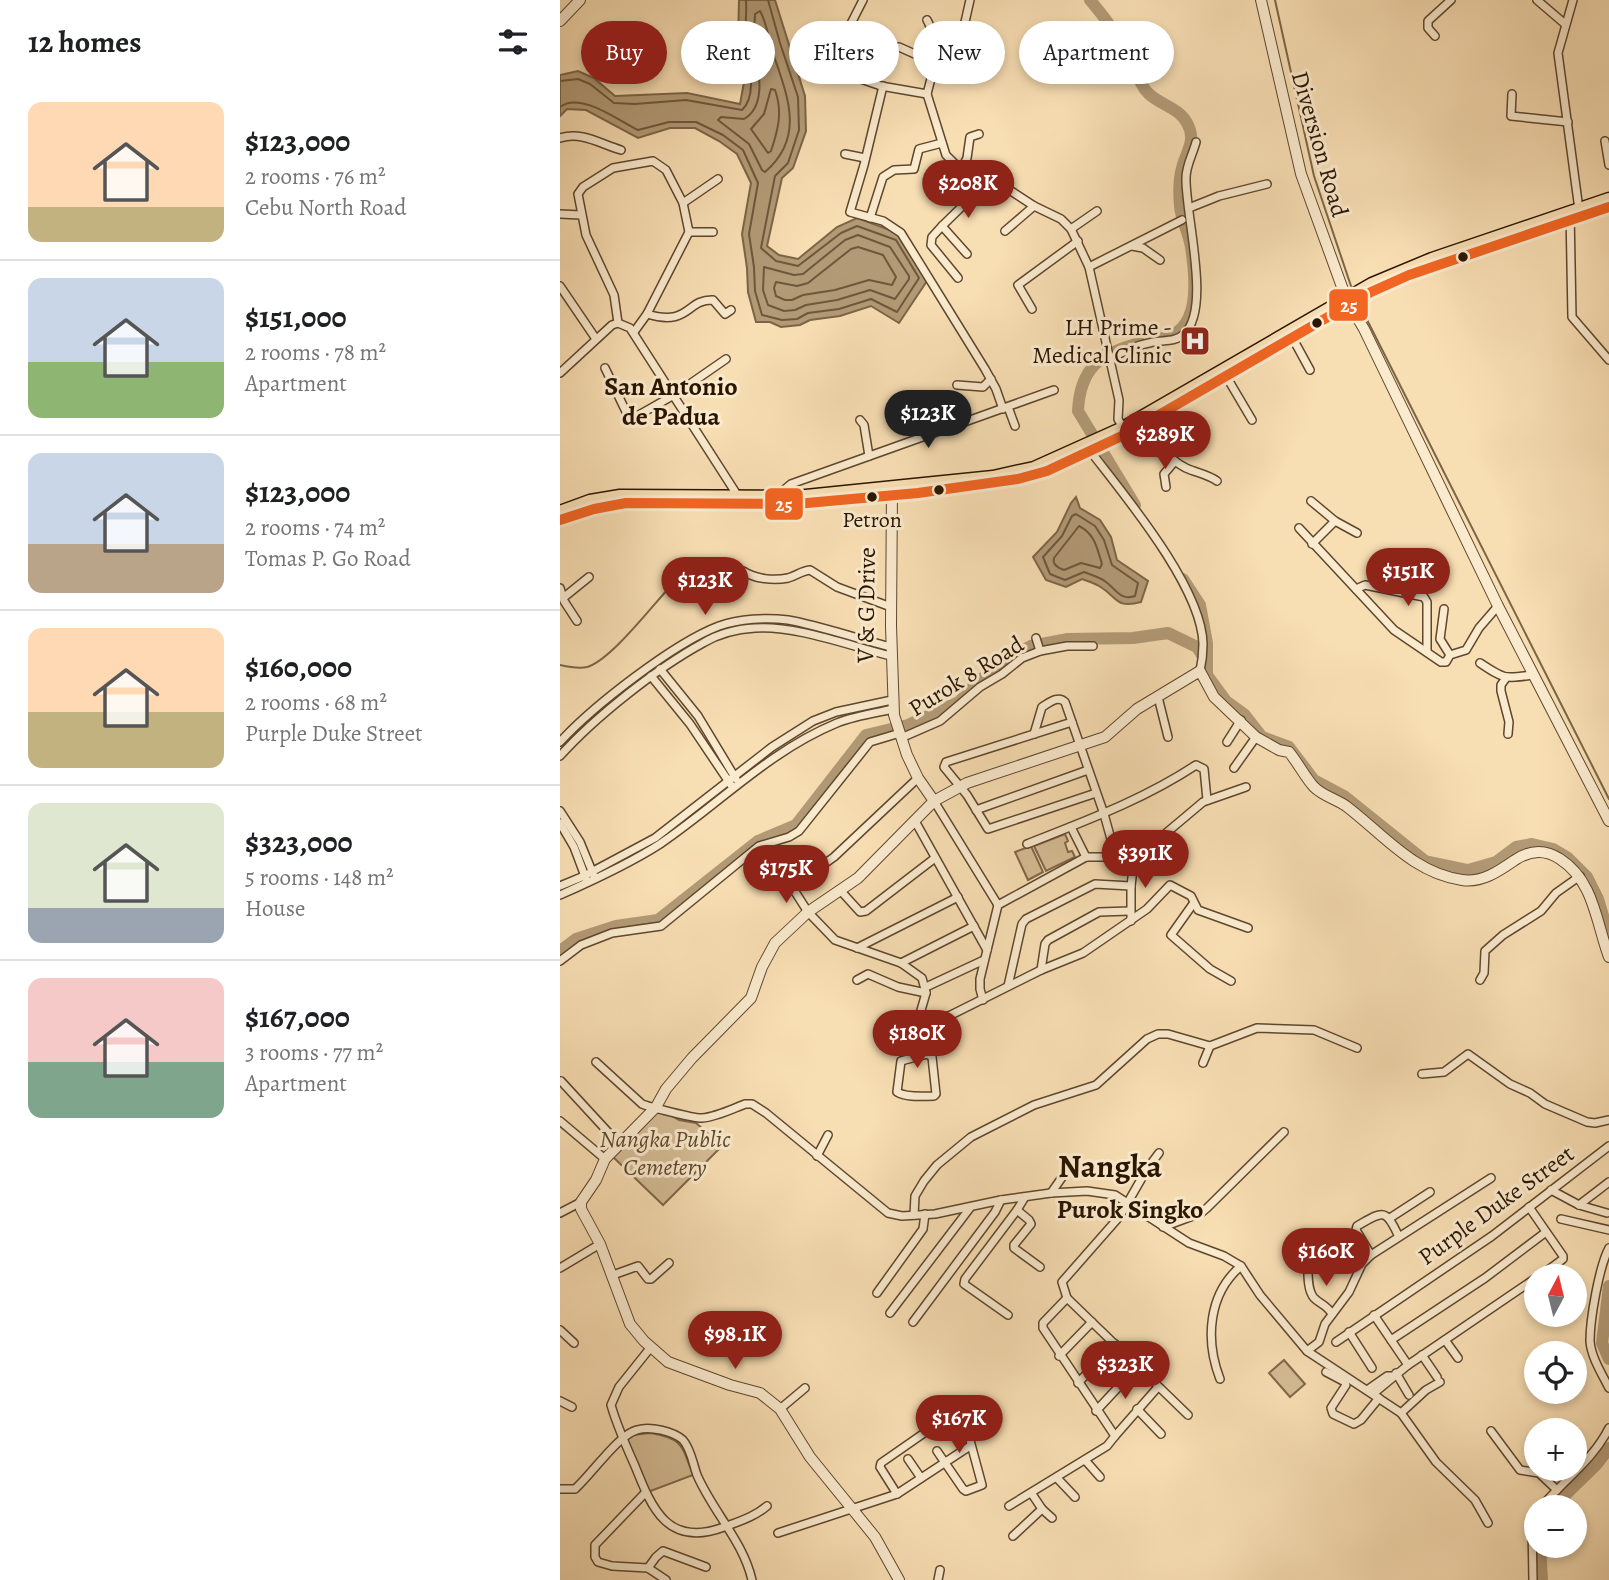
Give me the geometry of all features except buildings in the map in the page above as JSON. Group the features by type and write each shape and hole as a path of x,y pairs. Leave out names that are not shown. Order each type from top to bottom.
{"main road":[{"path":"1104,442 1123,428 1354,297 1609,199"},
{"path":"1575,214 1609,207"},
{"path":"560,512 590,501 620,496 796,504 1009,482 1047,471 1140,426 1292,337 1354,297"},
{"path":"560,520 594,509 626,503 741,501 890,493"}],"street":[{"path":"560,21 580,0"},
{"path":"863,0 830,67 845,75 883,86 928,94"},
{"path":"965,21 970,0"},
{"name":"Diversion Road","path":"1261,0 1301,174 1354,297 1364,330 1532,675 1609,821"},
{"path":"1435,36 1428,28 1428,21 1451,0"},
{"path":"1537,0 1565,24"},
{"path":"1573,0 1558,53 1568,122 1575,214 1572,317 1609,360"},
{"path":"931,84 928,94 946,155 961,170 1008,188 1034,206 1061,219 1078,241 1089,267 1119,400 1118,419 1123,428"},
{"path":"883,86 849,212 883,221 901,233 991,379 1015,426"},
{"path":"1512,94 1511,116 1568,122"},
{"path":"560,138 571,134 621,150"},
{"path":"961,170 967,158 970,137 979,134"},
{"path":"1605,141 1609,165"},
{"path":"1108,356 1180,337 1188,330 1197,308 1186,173 1196,142"},
{"path":"870,218 883,177 894,170 914,169 919,149 942,144"},
{"path":"845,154 865,158"},
{"path":"618,323 614,295 591,250 578,194 583,187 613,168 653,161 666,170 683,203 688,232 647,314 634,332"},
{"path":"683,203 718,179"},
{"path":"958,278 931,245 932,237 988,181"},
{"path":"1189,208 1219,196 1267,184"},
{"path":"1005,231 1034,206"},
{"path":"1071,229 1097,211"},
{"path":"560,214 581,215"},
{"path":"1089,267 1182,220"},
{"path":"942,226 967,254"},
{"path":"688,232 713,232"},
{"path":"1032,309 1019,291 1018,285 1078,241"},
{"path":"1131,246 1143,248 1160,260"},
{"path":"560,286 596,339"},
{"path":"647,314 677,318 704,300 713,300 725,314 731,310"},
{"path":"560,373 612,325 618,323 634,332 741,501"},
{"path":"1292,337 1310,370"},
{"path":"605,368 629,420 674,395 726,359"},
{"path":"1226,376 1252,420"},
{"path":"957,385 983,387 991,379"},
{"path":"785,497 785,489 791,484 1054,390"},
{"path":"1159,415 1172,447"},
{"path":"860,420 864,425 869,456"},
{"path":"1140,426 1175,461 1217,481"},
{"path":"1091,449 1150,530 1190,595 1203,643 1201,667 1214,696 1256,737 1279,750 1289,752 1314,786 1350,809 1410,860 1432,872 1474,881 1498,872 1521,856 1543,852 1558,857 1580,876 1589,893 1609,957"},
{"path":"1166,487 1164,474 1175,461"},
{"name":"V & G Drive","path":"890,493 889,651 895,718 918,778 934,801"},
{"path":"1311,500 1335,521 1357,533"},
{"path":"1312,544 1335,521"},
{"path":"1299,528 1394,630 1444,663 1450,655 1466,650 1479,628 1498,606"},
{"path":"743,571 751,576 775,579 810,570 837,587 889,607"},
{"path":"562,602 589,577"},
{"path":"1356,589 1365,585 1424,597 1427,602 1427,652"},
{"path":"560,588 562,602 577,621"},
{"path":"1444,609 1440,639 1450,655"},
{"path":"560,742 577,724 646,670 699,635 722,625 754,619 787,620 889,651"},
{"path":"560,756 583,731 652,677 704,642 725,633 755,628 786,629 889,651"},
{"name":"Purok 8 Road","path":"895,718 940,721 1038,644 1093,646"},
{"path":"1480,663 1506,678 1532,675"},
{"path":"656,664 698,716 733,782"},
{"path":"560,1213 581,1202 596,1180 605,1159 656,1107 666,1089 692,1058 751,998 762,967 775,943 808,912 858,878 934,801 959,787 1105,737 1137,709 1201,667"},
{"path":"646,670 733,782"},
{"path":"1506,678 1501,685 1501,691 1509,722 1508,734"},
{"path":"1158,697 1168,737"},
{"path":"1034,734 1039,710 1058,699 1065,702 1116,857"},
{"path":"560,895 660,844 772,747 813,721 836,712 895,718"},
{"path":"560,961 581,944 612,933 661,926 759,846 789,837 799,831 870,742 895,718"},
{"path":"1227,742 1241,720"},
{"path":"1072,722 946,762 944,767 986,827 990,828 1096,793"},
{"path":"1234,768 1256,737"},
{"path":"1027,844 1104,814 1169,783 1196,765 1204,769 1207,800"},
{"path":"976,810 1088,770"},
{"path":"914,1056 916,1027 926,990 917,972 901,963 835,940 808,912 792,890 793,885 834,857 918,778"},
{"path":"1131,920 1134,860 1207,800 1246,787"},
{"path":"934,801 998,905 984,960 980,989 983,1000"},
{"path":"560,811 580,842 590,878"},
{"path":"915,821 987,950"},
{"path":"560,823 590,878"},
{"path":"1071,827 1086,857"},
{"path":"998,905 1086,857 1134,860"},
{"path":"841,890 860,912 866,911 935,858"},
{"path":"1480,980 1484,973 1483,955 1488,948 1541,911 1556,893 1580,876"},
{"path":"560,886 590,878"},
{"path":"1008,986 1022,924 1026,919 1095,884 1131,886"},
{"path":"916,1027 951,1015 1041,970 1083,953 1147,909 1170,885 1191,896 1198,911 1248,928"},
{"path":"857,948 958,897"},
{"path":"1194,904 1171,935 1210,969 1231,981"},
{"path":"1041,970 1048,940 1098,912 1130,911"},
{"path":"901,963 974,926"},
{"path":"857,979 868,974 898,987 926,990 984,960"},
{"path":"914,1215 915,1196 924,1181 937,1165 971,1137 1034,1105 1096,1085 1147,1039 1158,1034 1168,1034 1210,1046 1257,1028 1314,1030 1357,1048"},
{"path":"1203,1063 1210,1046"},
{"path":"927,1054 932,1057 937,1088 934,1096 901,1095 897,1092 901,1061 914,1056 927,1054"},
{"path":"1422,1074 1444,1072 1468,1054 1510,1084 1531,1093 1552,1108 1587,1122 1609,1120"},
{"path":"597,1062 645,1106 701,1119 752,1104 888,1213 896,1216 970,1208 1001,1200 1051,1193 1101,1192 1115,1195 1189,1243 1224,1256 1241,1266 1260,1295 1307,1351 1401,1413 1436,1462 1475,1500 1488,1523"},
{"path":"561,1081 619,1144"},
{"path":"561,1124 605,1159"},
{"path":"1163,1227 1201,1213 1283,1132"},
{"path":"817,1156 828,1135"},
{"name":"Purple Duke Street","path":"1336,1342 1481,1243 1609,1146"},
{"path":"1159,1153 1120,1216 1062,1282 1067,1298 1188,1415"},
{"path":"1051,1193 1070,1166"},
{"path":"1307,1351 1319,1342 1325,1324 1349,1292 1368,1257 1398,1235 1491,1178"},
{"path":"1579,1205 1609,1182"},
{"path":"1551,1190 1579,1205 1607,1213"},
{"path":"1390,1218 1430,1192"},
{"path":"1008,1315 964,1284 1025,1196"},
{"path":"913,1322 995,1212 1001,1200"},
{"path":"581,1202 581,1209 600,1244 630,1324 668,1362 760,1393 780,1409 810,1457 875,1537 899,1580"},
{"path":"1529,1207 1563,1259 1556,1264"},
{"path":"890,1313 970,1208"},
{"path":"1017,1210 1031,1222 1014,1248 1040,1267"},
{"path":"1368,1257 1356,1230 1357,1226 1379,1213 1390,1218 1398,1235"},
{"path":"877,1293 923,1229 925,1214"},
{"path":"1561,1219 1609,1230"},
{"path":"1391,1340 1485,1278 1546,1232"},
{"path":"1333,1241 1354,1247 1368,1257"},
{"path":"560,1268 600,1244"},
{"path":"1609,1248 1604,1257 1590,1343 1609,1388"},
{"path":"1308,1262 1309,1286 1313,1297 1326,1305 1332,1314"},
{"path":"613,1275 638,1266 648,1279 651,1279 669,1264"},
{"path":"1220,1379 1214,1365 1211,1317 1225,1282 1241,1266"},
{"path":"1326,1371 1346,1385 1331,1408 1334,1414 1354,1424 1360,1420 1373,1394 1387,1376 1394,1375 1524,1286"},
{"path":"1067,1298 1042,1326 1044,1332 1115,1436"},
{"path":"1374,1315 1408,1365"},
{"path":"1059,1356 1092,1322"},
{"path":"560,1330 574,1342"},
{"path":"1349,1332 1372,1368"},
{"path":"1445,1339 1458,1357"},
{"path":"1078,1383 1115,1344"},
{"path":"651,1347 619,1387 611,1405 622,1438 656,1514 684,1532 704,1532 754,1517 767,1506"},
{"path":"1401,1413 1439,1380 1422,1355"},
{"path":"1096,1410 1137,1367"},
{"path":"1394,1375 1409,1395"},
{"path":"1009,1506 1107,1446 1158,1387"},
{"path":"780,1409 805,1388"},
{"path":"560,1401 572,1407"},
{"path":"1137,1409 1161,1434"},
{"path":"897,1494 880,1467 881,1463 953,1413 964,1418 981,1486 964,1491 937,1451"},
{"path":"1552,1495 1582,1467 1609,1428"},
{"path":"560,1489 575,1489 622,1438 637,1429 660,1430 676,1435 685,1442 697,1474 747,1561 752,1580"},
{"path":"1491,1431 1520,1470 1539,1472 1557,1490"},
{"path":"778,1533 897,1494 970,1446"},
{"path":"908,1459 921,1479"},
{"path":"1085,1460 1100,1477"},
{"path":"1057,1478 1075,1497"},
{"path":"645,1493 605,1532 594,1550 598,1562 611,1566 648,1568 666,1580"},
{"path":"1032,1494 1052,1518"},
{"path":"1013,1536 1042,1509"},
{"path":"648,1568 663,1551 706,1567"},
{"path":"1533,1558 1533,1580"},
{"path":"938,1580 940,1570"}],"green space":[{"path":"1065,834 1068,852 1072,851 1075,857 1046,871 1034,846"},
{"path":"1031,846 1043,872 1028,880 1015,852"},
{"name":"Nangka Public Cemetery","path":"657,1111 664,1111 679,1120 696,1123 722,1146 663,1205 612,1156"},
{"path":"1284,1360 1305,1384 1290,1397 1269,1373"},
{"path":"650,1433 669,1438 680,1445 693,1475 648,1492 627,1440 632,1435"}],"water":[{"path":"739,0 775,0 789,45 789,84 801,84 805,96 806,131 793,168 782,178 767,246 779,255 798,259 837,227 857,218 901,234 929,278 899,323 871,306 840,316 810,320 800,325 781,327 770,322 756,322 748,292 742,234 751,183 737,154 695,128 670,128 638,138 586,110 567,109 560,116 560,75 578,71 581,72 581,84 601,84 615,96 687,93 740,104 744,84 775,84 775,21 738,21"},
{"path":"1076,497 1080,508 1100,520 1111,537 1117,560 1148,581 1141,602 1121,603 1099,586 1082,579 1066,587 1046,580 1033,557 1057,532"}],"waterway":[{"path":"1090,0 1126,49 1145,90 1184,118 1190,129 1190,146 1181,172 1179,192 1193,260 1193,304 1182,328 1172,335 1158,339"},
{"path":"1275,0 1314,176 1352,289"},
{"path":"1356,298 1609,799"},
{"path":"1135,505 1078,411 1083,384 1095,365 1114,352 1140,343"},
{"path":"1183,579 1200,605 1207,643 1207,675 1226,701 1244,714 1262,737 1289,747 1314,780 1344,796 1425,861 1468,870 1496,862 1516,847 1532,844 1553,849 1568,858 1587,877 1598,899 1609,936"},
{"path":"560,665 580,668 596,663 619,644 669,588"},
{"path":"560,951 576,939 616,926 658,920 758,841 796,825 866,735 908,725 959,702 980,679 1003,670 1020,652 1031,646 1068,639 1133,638 1168,633 1197,647 1207,663"},
{"path":"1609,1286 1602,1343 1609,1359"},
{"path":"1565,1495 1597,1464 1609,1448"},
{"path":"1541,1558 1542,1580"}],"transit line":[{"name":"25","path":"560,520 594,509 626,503 796,504 918,493 1018,479 1047,471 1126,434 1371,292 1409,275 1609,207"}],"place":[{"name":"LH Prime - Medical Clinic","path":"1195,341"},
{"name":"Petron","path":"872,497"}],"district":[{"name":"San Antonio de Padua","path":"671,401"},
{"name":"Nangka","path":"1110,1166"},
{"name":"Purok Singko","path":"1130,1209"}]}
